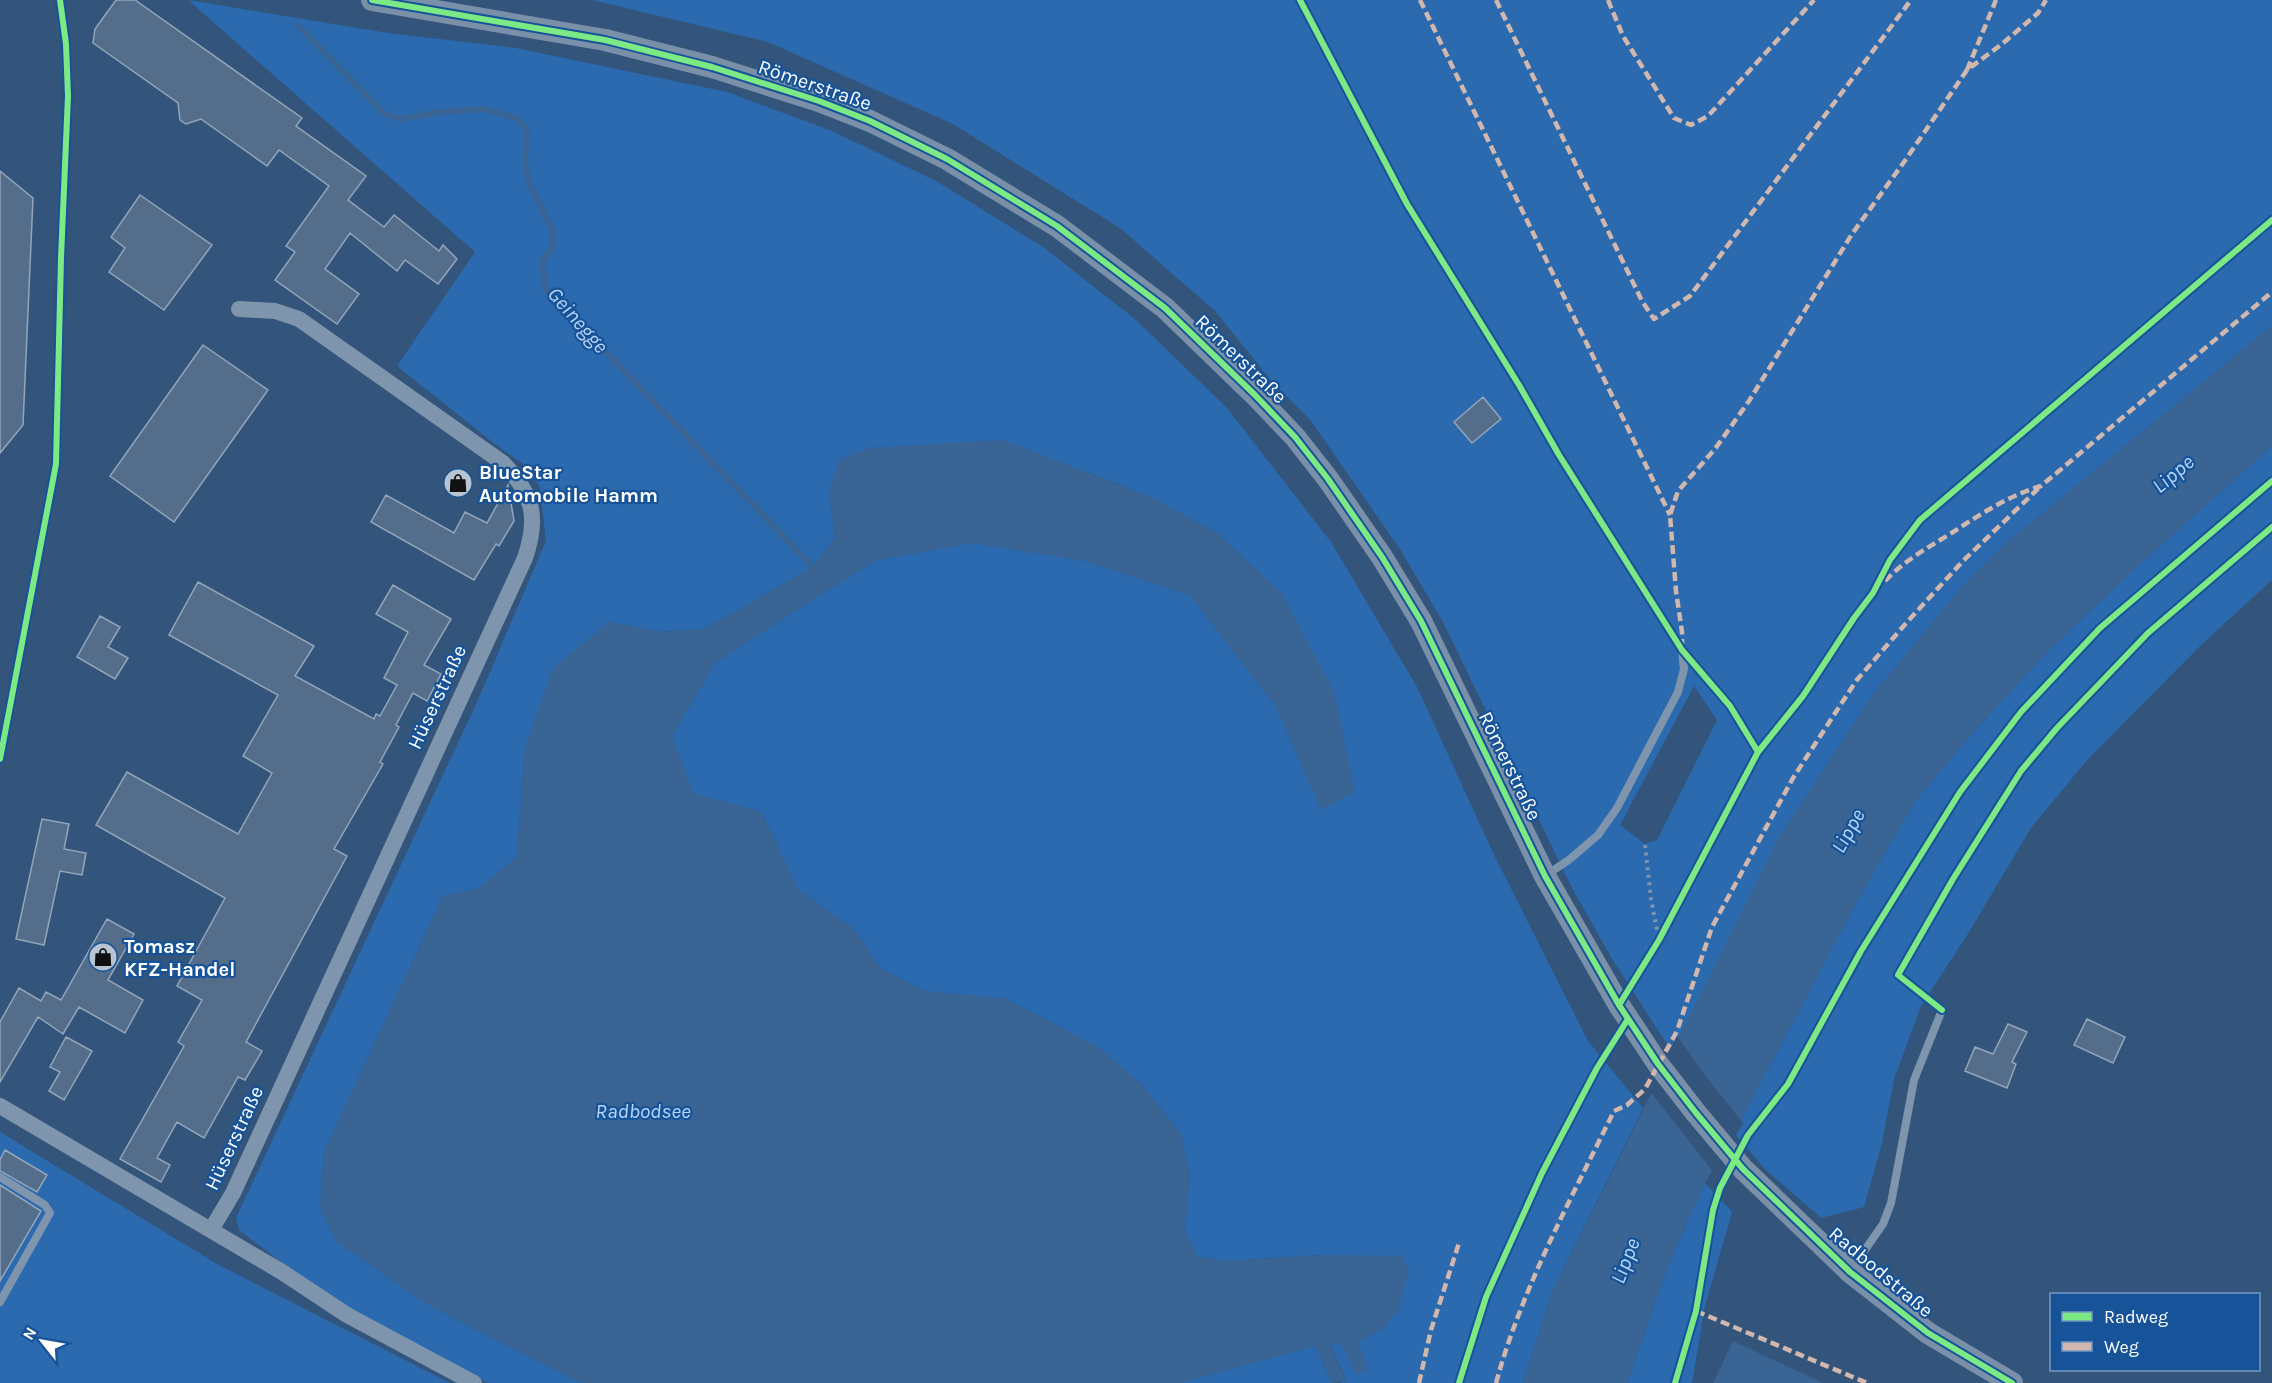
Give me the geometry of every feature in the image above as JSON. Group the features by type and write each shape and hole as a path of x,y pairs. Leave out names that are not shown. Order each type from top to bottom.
{"main road":[{"name":"Römerstraße","path":"372,0 605,40 712,67 819,101 870,121 947,159 1057,226 1165,308 1295,437 1328,479 1382,557 1421,621 1545,876 1619,1005 1658,1064 1743,1169"},
{"name":"Radbodstraße","path":"1743,1169 1850,1272 1928,1333 2012,1383"}],"street":[{"name":"Hüserstraße","path":"211,1230 233,1193 533,537 531,506 524,488 503,463 299,319 275,310 239,309"},
{"path":"0,1106 282,1272 346,1315 474,1383"}],"lane":[{"path":"1545,876 1570,859 1598,835 1617,808 1678,692 1684,669 1682,650"},
{"path":"1850,1272 1883,1224 1891,1203 1914,1080 1942,1010"},
{"path":"0,1177 45,1205 50,1213 0,1302"}],"path":[{"path":"1645,844 1651,899 1659,940"},
{"path":"1653,950 1664,931"}],"shaded area":[{"path":"188,0 388,33 516,48 727,92 832,131 936,181 1043,247 1135,319 1227,408 1331,542 1417,687 1495,857 1588,1041 1643,1108 1552,1292 1523,1383 1340,1383 1346,1380 1330,1343 1358,1343 1383,1328 1323,1255 1229,1261 1198,1257 1185,1231 1190,1174 1181,1134 1143,1086 1098,1047 1005,999 923,991 880,968 855,930 799,890 761,812 693,794 672,736 715,663 876,560 972,543 1082,560 1190,595 1277,708 1321,809 1282,594 1217,533 1151,497 1087,472 917,446 870,448 829,490 835,538 813,567 705,629 660,632 609,622 525,747 517,857 478,889 443,896 324,1152 320,1207 336,1241 427,1304 581,1383 488,1383 326,1296 239,1230 236,1218 478,700 546,541 540,487 523,464 397,366 475,252"},
{"path":"592,0 2272,0 2272,326 2011,539 1968,580 1874,693 1779,838 1672,1052 1611,957 1572,888 1443,622 1400,549 1311,421 1270,379 1215,311 1120,228 953,124 768,42","holes":["1694,686 1717,720 1657,840 1645,844 1620,825"]},
{"path":"2272,446 2272,580 2201,645 2087,760 2031,828 1969,932 1921,1006 1894,1079 1882,1143 1864,1207 1821,1218 1765,1169 1734,1133 1862,892 1915,801 1975,730 2049,650 2143,561"},
{"path":"0,1132 217,1264 450,1383 0,1383"},
{"path":"1705,1183 1732,1212 1705,1306 1692,1383 1627,1383 1669,1263"},
{"path":"1315,1346 1332,1383 1180,1383 1195,1378"}],"water":[{"name":"Lippe","path":"2272,326 2272,446 2143,561 2049,650 1975,730 1915,801 1862,892 1705,1183 1669,1263 1627,1383 1523,1383 1552,1292 1779,838 1874,693 1968,580 2011,539"},
{"name":"Radbodsee","path":"1003,440 1151,497 1217,533 1282,594 1334,691 1355,792 1321,810 1277,708 1190,595 1082,560 972,543 876,560 715,663 672,736 693,793 761,812 799,890 855,930 880,968 923,991 1005,999 1098,1047 1143,1086 1181,1134 1190,1174 1185,1231 1198,1257 1229,1261 1323,1255 1403,1256 1409,1270 1398,1310 1383,1328 1358,1343 1368,1369 1356,1375 1340,1343 1330,1344 1346,1381 1332,1383 1315,1346 1180,1383 581,1383 427,1304 336,1241 320,1207 324,1152 443,896 478,889 517,857 525,747 553,668 609,622 660,632 705,629 813,567 835,538 829,490 840,459 870,448"},
{"path":"1733,1341 1823,1383 1713,1383"}],"pier":[{"path":"1677,1036 1743,1123 1714,1173 1649,1090"}],"building":[{"path":"116,0 135,0 302,118 296,126 366,176 348,200 384,227 394,215 439,251 443,245 457,259 438,284 405,260 397,271 350,233 325,269 359,294 337,324 275,280 295,252 286,246 329,186 279,150 267,166 201,119 186,124 180,120 178,103 93,43 95,29"},
{"path":"0,171 33,198 23,425 0,453"},
{"path":"140,195 212,245 164,310 109,272 125,248 111,237"},
{"path":"203,345 268,390 174,522 110,476"},
{"path":"1483,397 1501,419 1472,443 1454,422"},
{"path":"508,485 514,521 499,546 496,544 474,580 371,522 386,495 454,533 465,512 487,523"},
{"path":"198,582 314,646 295,676 374,719 376,714 380,716 397,685 384,678 408,632 376,614 393,585 451,619 424,665 441,674 427,701 413,693 396,725 399,727 380,762 383,764 334,849 347,856 246,1042 262,1051 245,1080 238,1077 204,1138 177,1122 157,1158 170,1165 161,1182 120,1159 184,1046 178,1042 202,1000 177,986 225,898 96,825 127,772 238,834 272,773 243,756 278,695 169,635"},
{"path":"100,616 120,627 108,647 128,658 115,679 77,657"},
{"path":"42,819 69,824 64,849 86,853 82,875 60,871 44,945 16,939"},
{"path":"107,919 134,934 108,980 143,1000 125,1033 79,1007 63,1034 38,1017 0,1082 0,1022 19,988 41,1001 46,992 61,1000"},
{"path":"2087,1019 2125,1037 2113,1063 2074,1045"},
{"path":"2008,1024 2027,1032 2012,1062 2016,1064 2007,1088 1965,1071 1975,1047 1993,1054"},
{"path":"66,1037 92,1051 64,1100 49,1091 60,1072 50,1067"},
{"path":"5,1150 47,1175 37,1192 0,1171 0,1160"},
{"path":"0,1185 41,1211 0,1281"}],"waterway":[{"name":"Geinegge","path":"298,26 385,114 400,119 440,112 485,109 518,119 527,129 525,162 530,186 553,232 552,248 542,263 546,290 813,567"}],"marked path":[{"path":"1420,0 1670,515"},
{"path":"1496,0 1642,301 1654,319 1690,296 1911,0"},
{"path":"1608,0 1623,36 1674,118 1691,125 1708,116 1814,0"},
{"path":"1967,70 1996,0"},
{"path":"1682,648 1670,515 1678,491 1715,449 1749,401 1852,234 1967,70 2038,13 2046,0"},
{"path":"1885,581 1916,555 1983,513 2017,495 2041,486 2272,292"},
{"path":"1496,1383 1533,1278 1614,1111 1627,1105 1645,1089 1677,1031 1712,927 1793,778 1856,681 1963,561 2041,486"},
{"path":"1419,1383 1431,1330 1459,1243"},
{"path":"1696,1311 1867,1383"}],"cycle path":[{"path":"0,759 56,464 68,96 66,44 60,0"},
{"path":"372,0 605,40 712,67 819,101 870,121 947,159 1057,226 1165,308 1295,437 1328,479 1382,557 1421,621 1545,876 1619,1005 1658,1064 1696,1113 1743,1169 1850,1272 1928,1333 2012,1383"},
{"path":"1300,0 1407,204 1519,385 1559,455 1682,650 1730,706 1758,752"},
{"path":"1619,1005 1659,940 1758,752 1803,696 1873,593 1890,560 1920,520 2272,220"},
{"path":"1675,1383 1696,1311 1713,1210 1720,1188 1748,1135 1788,1084 1861,951 1960,792 2021,712 2100,628 2272,481"},
{"path":"1942,1010 1898,975 1953,879 2021,771 2057,728 2148,633 2272,527"},
{"path":"1459,1383 1486,1297 1542,1173 1597,1068 1628,1019"}],"place":[{"name":"BlueStar Automobile Hamm","path":"458,483"},
{"name":"Tomasz KFZ-Handel","path":"103,957"}]}
